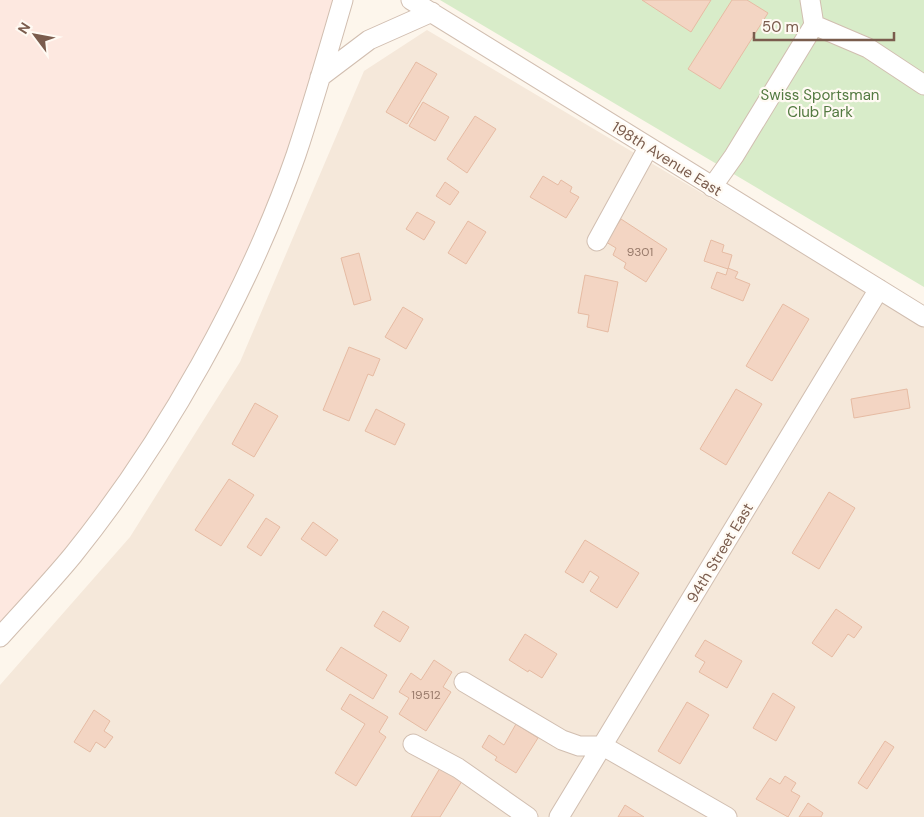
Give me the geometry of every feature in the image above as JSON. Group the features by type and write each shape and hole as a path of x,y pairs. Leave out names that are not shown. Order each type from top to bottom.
{"street":[{"path":"0,637 73,555 124,486 165,425 216,335 263,236 296,156 343,0"},
{"name":"198th Avenue East","path":"411,0 924,317"},
{"path":"712,187 734,156 814,26 810,0"},
{"path":"320,77 369,40 432,12"},
{"path":"814,26 868,48 924,85"},
{"path":"597,241 648,148"},
{"name":"94th Street East","path":"560,817 879,289"},
{"path":"464,682 562,740 579,746 603,746 727,817"},
{"path":"413,744 458,768 528,817"}],"shaded area":[{"path":"0,0 341,0 242,283 165,425 0,631"},
{"path":"427,30 924,325 924,817 0,817 0,685 130,537 240,362 364,71"}],"green space":[{"name":"Swiss Sportsman Club Park","path":"440,0 924,0 924,287"}],"building":[{"path":"642,0 711,0 691,32"},
{"path":"732,0 747,0 768,13 720,89 688,69"},
{"path":"416,62 437,74 407,124 386,112"},
{"path":"423,102 449,117 435,141 409,126"},
{"path":"475,116 496,129 467,173 447,159"},
{"path":"543,176 558,185 561,180 572,187 570,192 579,197 566,218 530,197"},
{"path":"445,182 459,192 450,205 436,196"},
{"path":"417,212 435,222 424,240 406,229"},
{"path":"621,219 667,249 646,282 624,268 626,263 613,255 616,248 606,242"},
{"path":"468,221 486,232 466,264 448,253"},
{"path":"711,240 724,245 722,252 732,255 728,269 704,261"},
{"path":"359,253 371,300 354,305 341,258"},
{"path":"728,268 738,272 735,278 750,284 743,301 711,288 717,272 726,275"},
{"path":"585,275 618,282 608,332 587,327 589,315 578,313"},
{"path":"783,304 809,319 772,381 746,366"},
{"path":"403,307 423,319 406,349 385,337"},
{"path":"349,347 380,359 373,376 368,374 349,421 323,410"},
{"path":"736,389 762,404 726,465 700,449"},
{"path":"907,389 910,408 854,418 851,399"},
{"path":"255,403 278,416 254,457 232,444"},
{"path":"376,409 405,424 395,445 365,431"},
{"path":"229,479 254,495 221,546 195,530"},
{"path":"829,492 855,508 819,569 792,553"},
{"path":"266,518 280,527 261,556 247,547"},
{"path":"313,522 338,540 326,556 301,539"},
{"path":"585,540 639,573 617,608 590,591 599,577 590,571 583,583 565,572"},
{"path":"836,609 862,627 854,638 848,634 832,657 812,643"},
{"path":"383,611 409,627 400,642 374,626"},
{"path":"525,634 557,654 542,678 509,660"},
{"path":"705,640 742,661 727,688 699,672 705,662 695,656"},
{"path":"341,647 387,675 373,699 326,670"},
{"path":"434,660 452,672 443,687 451,692 426,731 399,714 409,698 399,692 411,673 421,680"},
{"path":"773,693 795,707 776,741 753,728"},
{"path":"350,694 388,717 379,732 386,737 356,786 335,773 365,724 341,709"},
{"path":"687,702 709,715 680,764 658,751"},
{"path":"94,710 110,721 104,731 113,737 105,748 96,742 90,752 74,742"},
{"path":"516,724 538,738 516,773 495,760 497,757 482,747 489,735 504,745"},
{"path":"885,741 894,747 867,789 858,783"},
{"path":"440,768 462,781 440,817 411,817"},
{"path":"785,776 796,783 791,791 800,796 788,817 756,799 770,778 780,784"},
{"path":"808,803 823,813 821,817 799,817"},
{"path":"625,805 644,817 618,817"}]}
